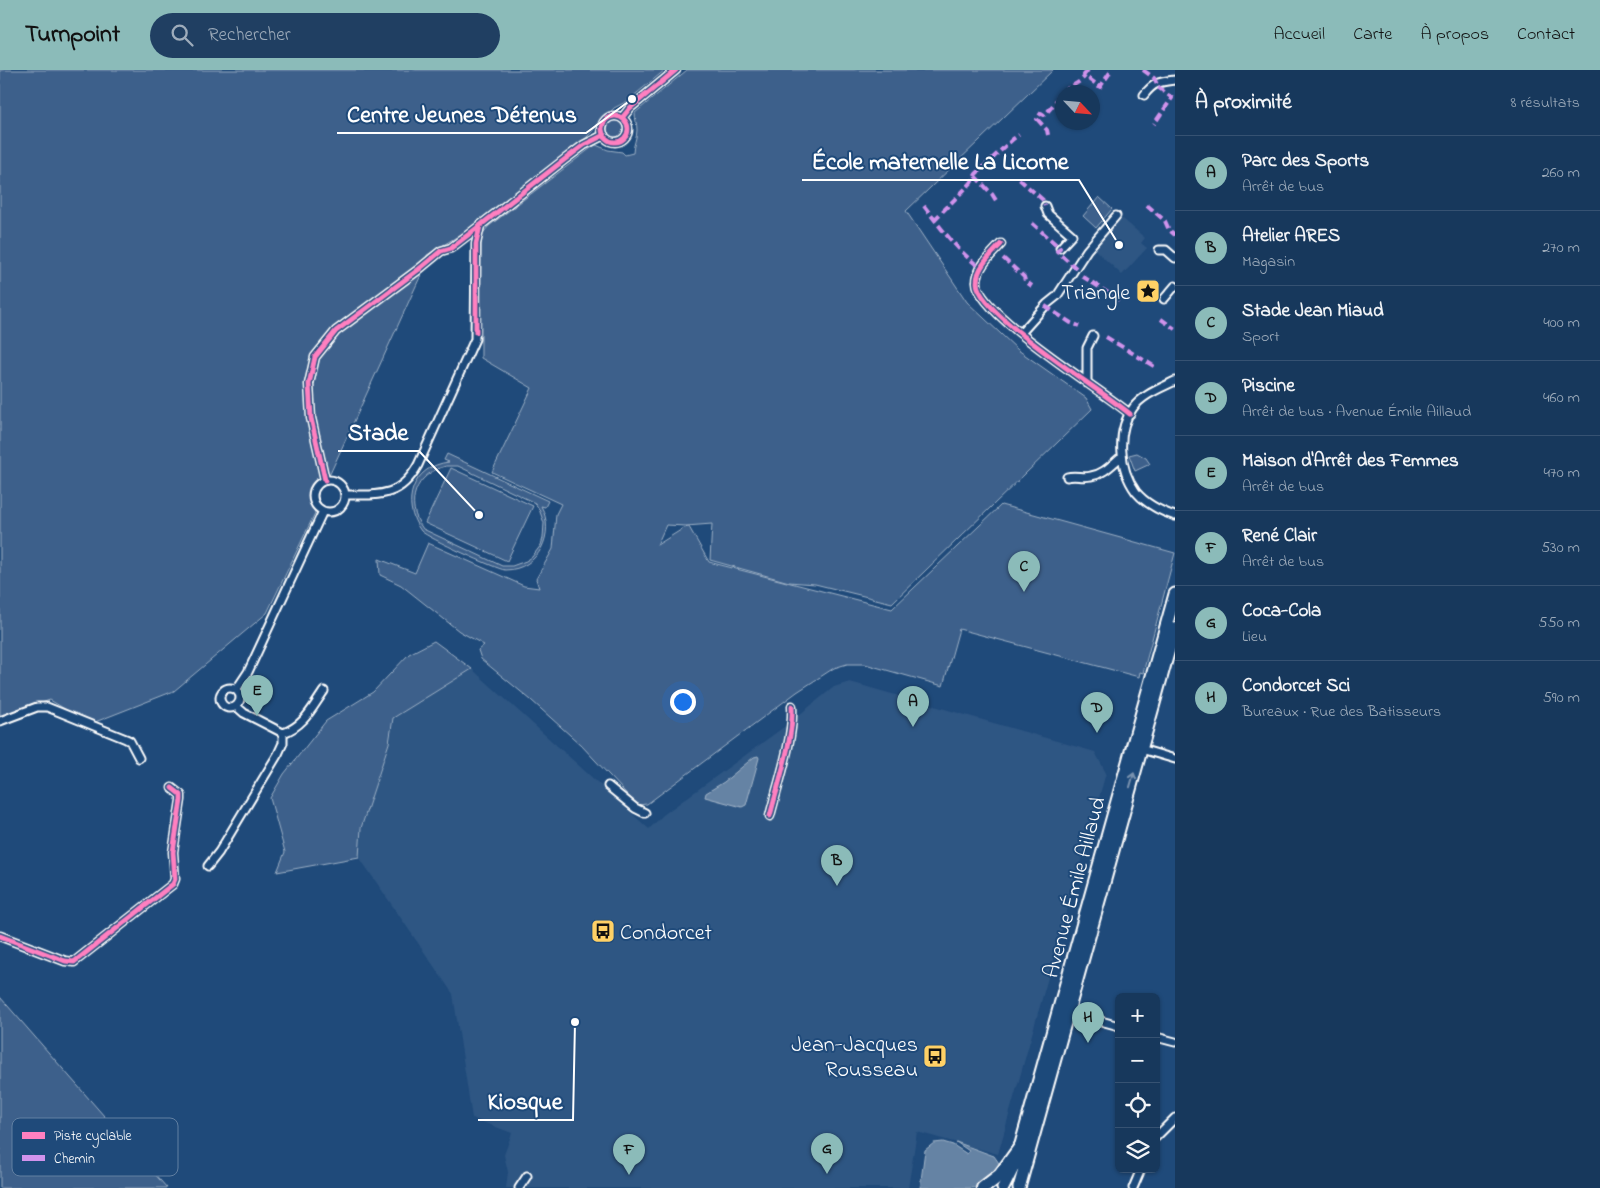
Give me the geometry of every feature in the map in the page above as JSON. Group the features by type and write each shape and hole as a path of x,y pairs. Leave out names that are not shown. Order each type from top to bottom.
{"highway":[{"path":"983,1188 1000,1175 1021,1146"}],"main road":[{"name":"Avenue Émile Aillaud","path":"1003,1188 1016,1162 1021,1146 1175,594"},
{"name":"Avenue Émile Aillaud","path":"1019,1188 1175,628"}],"street":[{"path":"622,118 630,108 676,70"},
{"path":"1144,95 1152,85 1161,81 1175,80"},
{"path":"615,116 622,118 628,128 624,139 615,142 604,135 603,126 607,118 615,116"},
{"path":"325,480 311,418 309,384 315,357 336,331 441,251 451,248 584,145 604,135"},
{"path":"1045,206 1048,214 1072,235 1060,248"},
{"path":"1021,333 1047,304 1057,296 1087,250 1116,216"},
{"path":"345,495 374,495 393,491 408,480 418,465 475,338 476,244 480,226"},
{"path":"1001,244 980,268 977,287 984,300 1040,349 1130,414"},
{"path":"1159,250 1166,250 1175,258"},
{"path":"1164,299 1175,286"},
{"path":"1087,382 1087,348 1094,336"},
{"path":"1175,381 1141,400 1133,408 1123,434 1122,456 1125,469 1135,490 1162,512 1175,516"},
{"path":"1067,477 1075,475 1091,476 1101,473 1122,456"},
{"path":"325,480 337,481 343,487 345,495 342,506 329,512 318,508 313,498 316,487 325,480"},
{"path":"236,690 248,672 323,511"},
{"path":"233,688 236,690 240,700 236,706 231,708 224,707 219,701 222,690 233,688"},
{"path":"236,706 244,713 283,733 302,723 324,691"},
{"path":"0,721 37,706 46,707 130,741 139,758"},
{"path":"770,816 793,717 792,706"},
{"path":"208,866 219,852 278,754 283,743 283,733"},
{"path":"1141,749 1175,759"},
{"path":"608,786 635,808 645,813"},
{"path":"0,936 65,961 74,962 170,888 175,879 173,852 182,800 181,795 172,788"},
{"path":"1068,1012 1115,1025"},
{"path":"1160,1037 1175,1042"},
{"path":"1160,1134 1175,1118"},
{"path":"1133,1188 1139,1173"},
{"path":"519,1188 527,1176"}],"shaded area":[{"path":"0,70 665,70 626,102 614,108 587,137 481,222 427,255 426,264 329,476 316,482 309,495 315,513 267,613 174,691 90,724 50,700 0,717"},
{"path":"687,70 1053,70 906,211 967,302 1018,350 1086,398 1092,409 892,603 815,584 789,582 710,560 712,524 666,525 657,545 684,528 689,527 709,562 892,609 1001,505 1175,553 1143,673 1140,672 1139,677 959,629 943,686 865,664 847,664 834,668 797,692 647,804 637,805 581,745 531,700 481,659 478,650 484,645 459,631 401,585 380,575 379,559 415,573 428,543 524,586 539,588 536,579 553,549 556,514 561,504 492,472 532,388 481,358 481,239 489,226 596,145 608,150 622,152 625,155 633,153 637,130 635,113"},
{"path":"612,120 620,120 625,125 623,136 612,138 607,133 607,125"},
{"path":"1099,197 1112,209 1096,228 1083,216"},
{"path":"1118,217 1145,238 1141,243 1147,248 1122,275 1092,247"},
{"path":"1137,453 1146,458 1150,464 1135,471 1129,455"},
{"path":"447,454 548,501 545,507 541,506 545,517 545,538 535,557 527,564 505,570 462,553 421,531 411,509 413,487 418,478 426,471 436,465 449,462 444,460","holes":["446,466 458,466 535,503 544,523 541,545 532,557 512,566 502,566 423,529 414,509 416,491 420,483 435,470"]},
{"path":"451,468 533,506 507,561 425,523"},
{"path":"434,641 472,669 393,718 389,743 361,828 359,857 277,872 285,852 270,798 284,774 326,721 373,692 409,654"},
{"path":"464,669 472,669 649,829 663,815 784,727 834,687 850,682 1095,752 1106,773 998,1154 917,1132 908,1188 506,1188 508,1172 504,1155 512,1133 472,1118 453,994 359,857 361,828 389,743 393,718"},
{"path":"758,756 746,805 742,807 705,797 706,793 724,782 754,757"},
{"path":"0,997 106,1118 12,1118 12,1176 157,1176 167,1188 0,1188"},
{"path":"943,1142 953,1145 967,1154 969,1151 956,1142 994,1156 1001,1166 985,1183 974,1188 920,1188 925,1150 934,1143"}],"marked path":[{"path":"1088,70 1084,75 1100,87 1111,71 1109,70"},
{"path":"1143,70 1154,78 1158,87 1172,98 1154,124"},
{"path":"1048,135 1047,130 1037,119 1041,113 1044,115 1047,112 1062,93 1085,76"},
{"path":"934,220 971,183 976,174 1019,135"},
{"path":"975,176 997,202"},
{"path":"1019,179 1043,200 1045,206"},
{"path":"1147,205 1165,221 1169,230 1175,235"},
{"path":"924,206 957,247 981,268"},
{"path":"1032,223 1060,248 1057,251 1076,268"},
{"path":"1003,258 1032,286"},
{"path":"1082,276 1122,302"},
{"path":"1045,306 1079,326"},
{"path":"1161,319 1175,329"},
{"path":"1106,337 1157,368"}],"cycle path":[{"path":"622,118 630,108 676,70"},
{"path":"615,116 624,120 628,129 624,138 615,142 606,138 602,129 606,120 615,116"},
{"path":"325,480 311,418 309,384 315,357 336,331 441,251 451,248 584,145 604,135"},
{"path":"476,332 476,244 480,226"},
{"path":"1001,244 979,271 977,282 982,296 1018,331 1043,351 1130,414"},
{"path":"770,816 791,732 792,706"},
{"path":"0,936 65,961 74,962 173,884 175,879 173,852 181,795 172,788"}],"place":[{"name":"Centre Jeunes Détenus","path":"632,99"},
{"name":"École maternelle La Licorne","path":"1119,245"},
{"name":"Triangle","path":"1148,291"},
{"name":"Stade","path":"479,515"},
{"name":"Stade Jean Miaud","path":"1024,592"},
{"name":"Maison d'Arrêt des Femmes","path":"257,716"},
{"name":"Parc des Sports","path":"913,727"},
{"name":"Piscine","path":"1097,733"},
{"name":"Atelier ARES","path":"837,886"},
{"name":"Condorcet","path":"603,931"},
{"name":"Kiosque","path":"575,1022"},
{"name":"Condorcet Sci","path":"1088,1043"},
{"name":"Jean-Jacques Rousseau","path":"935,1056"},
{"name":"Coca-Cola","path":"827,1174"},
{"name":"René Clair","path":"629,1175"}]}
